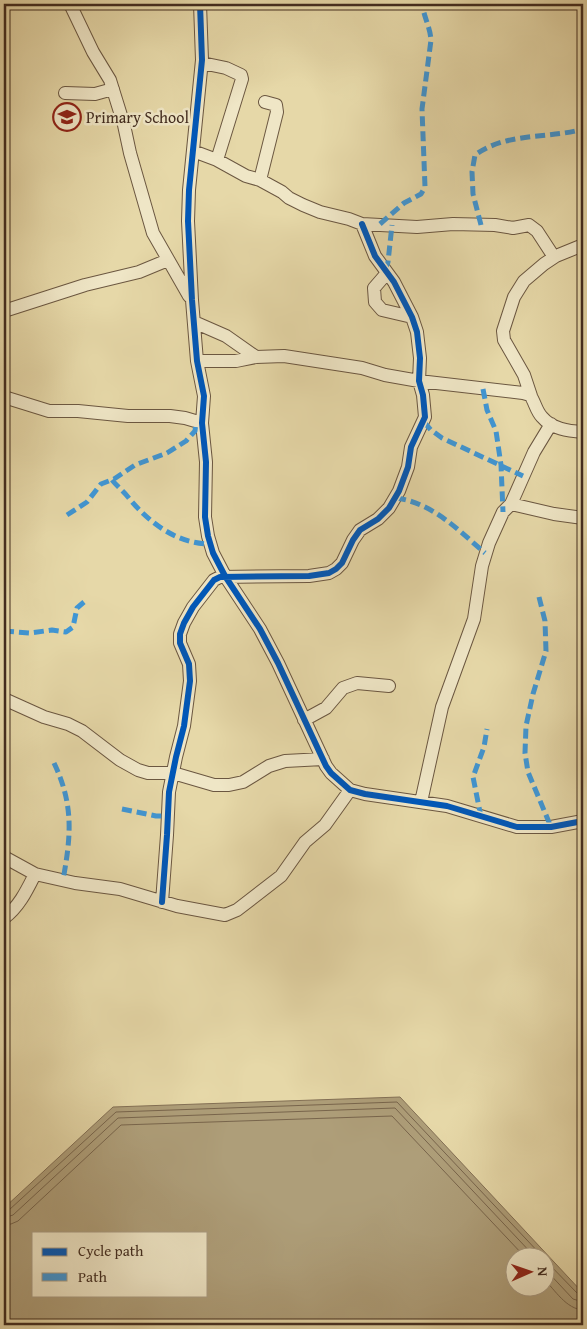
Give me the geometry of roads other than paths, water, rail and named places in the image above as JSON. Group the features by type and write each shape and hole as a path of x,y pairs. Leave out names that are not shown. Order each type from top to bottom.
{"street":[{"path":"70,4 113,90 153,233 192,300"},
{"path":"200,4 202,63 189,190 188,221 197,361 204,396 202,423 206,462 205,516 213,553 225,576 270,647 331,773 350,790 365,794 447,806 517,828 551,827 583,821"},
{"path":"202,63 234,70 241,75 242,79 217,160"},
{"path":"65,93 94,94 113,90"},
{"path":"260,180 277,112 276,105 265,102"},
{"path":"193,151 217,160 237,172 260,180 302,206 349,218 362,224 417,228 453,224 495,225 513,228 529,225 537,231 554,257"},
{"path":"162,902 168,835 168,796 184,726 190,681 189,664 180,643 181,629 194,607 218,577 309,576 329,573 336,569 360,530 378,519 389,508 399,491 408,467 411,447 425,418 423,395 419,381 420,358 417,332 412,317 375,256 362,224"},
{"path":"583,245 554,257 524,280 514,298 504,330 504,342 524,375 531,396 542,417 551,424 568,431 583,432"},
{"path":"4,311 85,285 139,272 168,260"},
{"path":"387,273 374,288 375,302 382,310 412,317"},
{"path":"194,322 226,336 256,357"},
{"path":"197,361 236,361 256,357 284,356 354,367 419,381 511,391 531,396"},
{"path":"4,398 50,411 78,411 128,416 170,416 202,423"},
{"path":"420,802 442,707 474,619 484,556 503,512 511,504 538,443 551,424"},
{"path":"511,504 554,514 583,518"},
{"path":"304,720 326,708 343,688 357,683 389,686"},
{"path":"4,699 44,717 68,724 120,760 138,770 173,773 203,783 229,785 243,782 269,766 285,761 323,759"},
{"path":"4,857 35,874 75,883 120,889 162,902 225,915 237,910 281,876 305,842 325,825 350,790"},
{"path":"4,918 12,912 24,895 35,874"}],"water":[{"path":"400,1097 539,1246 504,1246 504,1296 554,1296 554,1262 583,1293 583,1325 4,1325 4,1208 113,1107"}],"place":[{"name":"Primary School","path":"67,117"}]}
